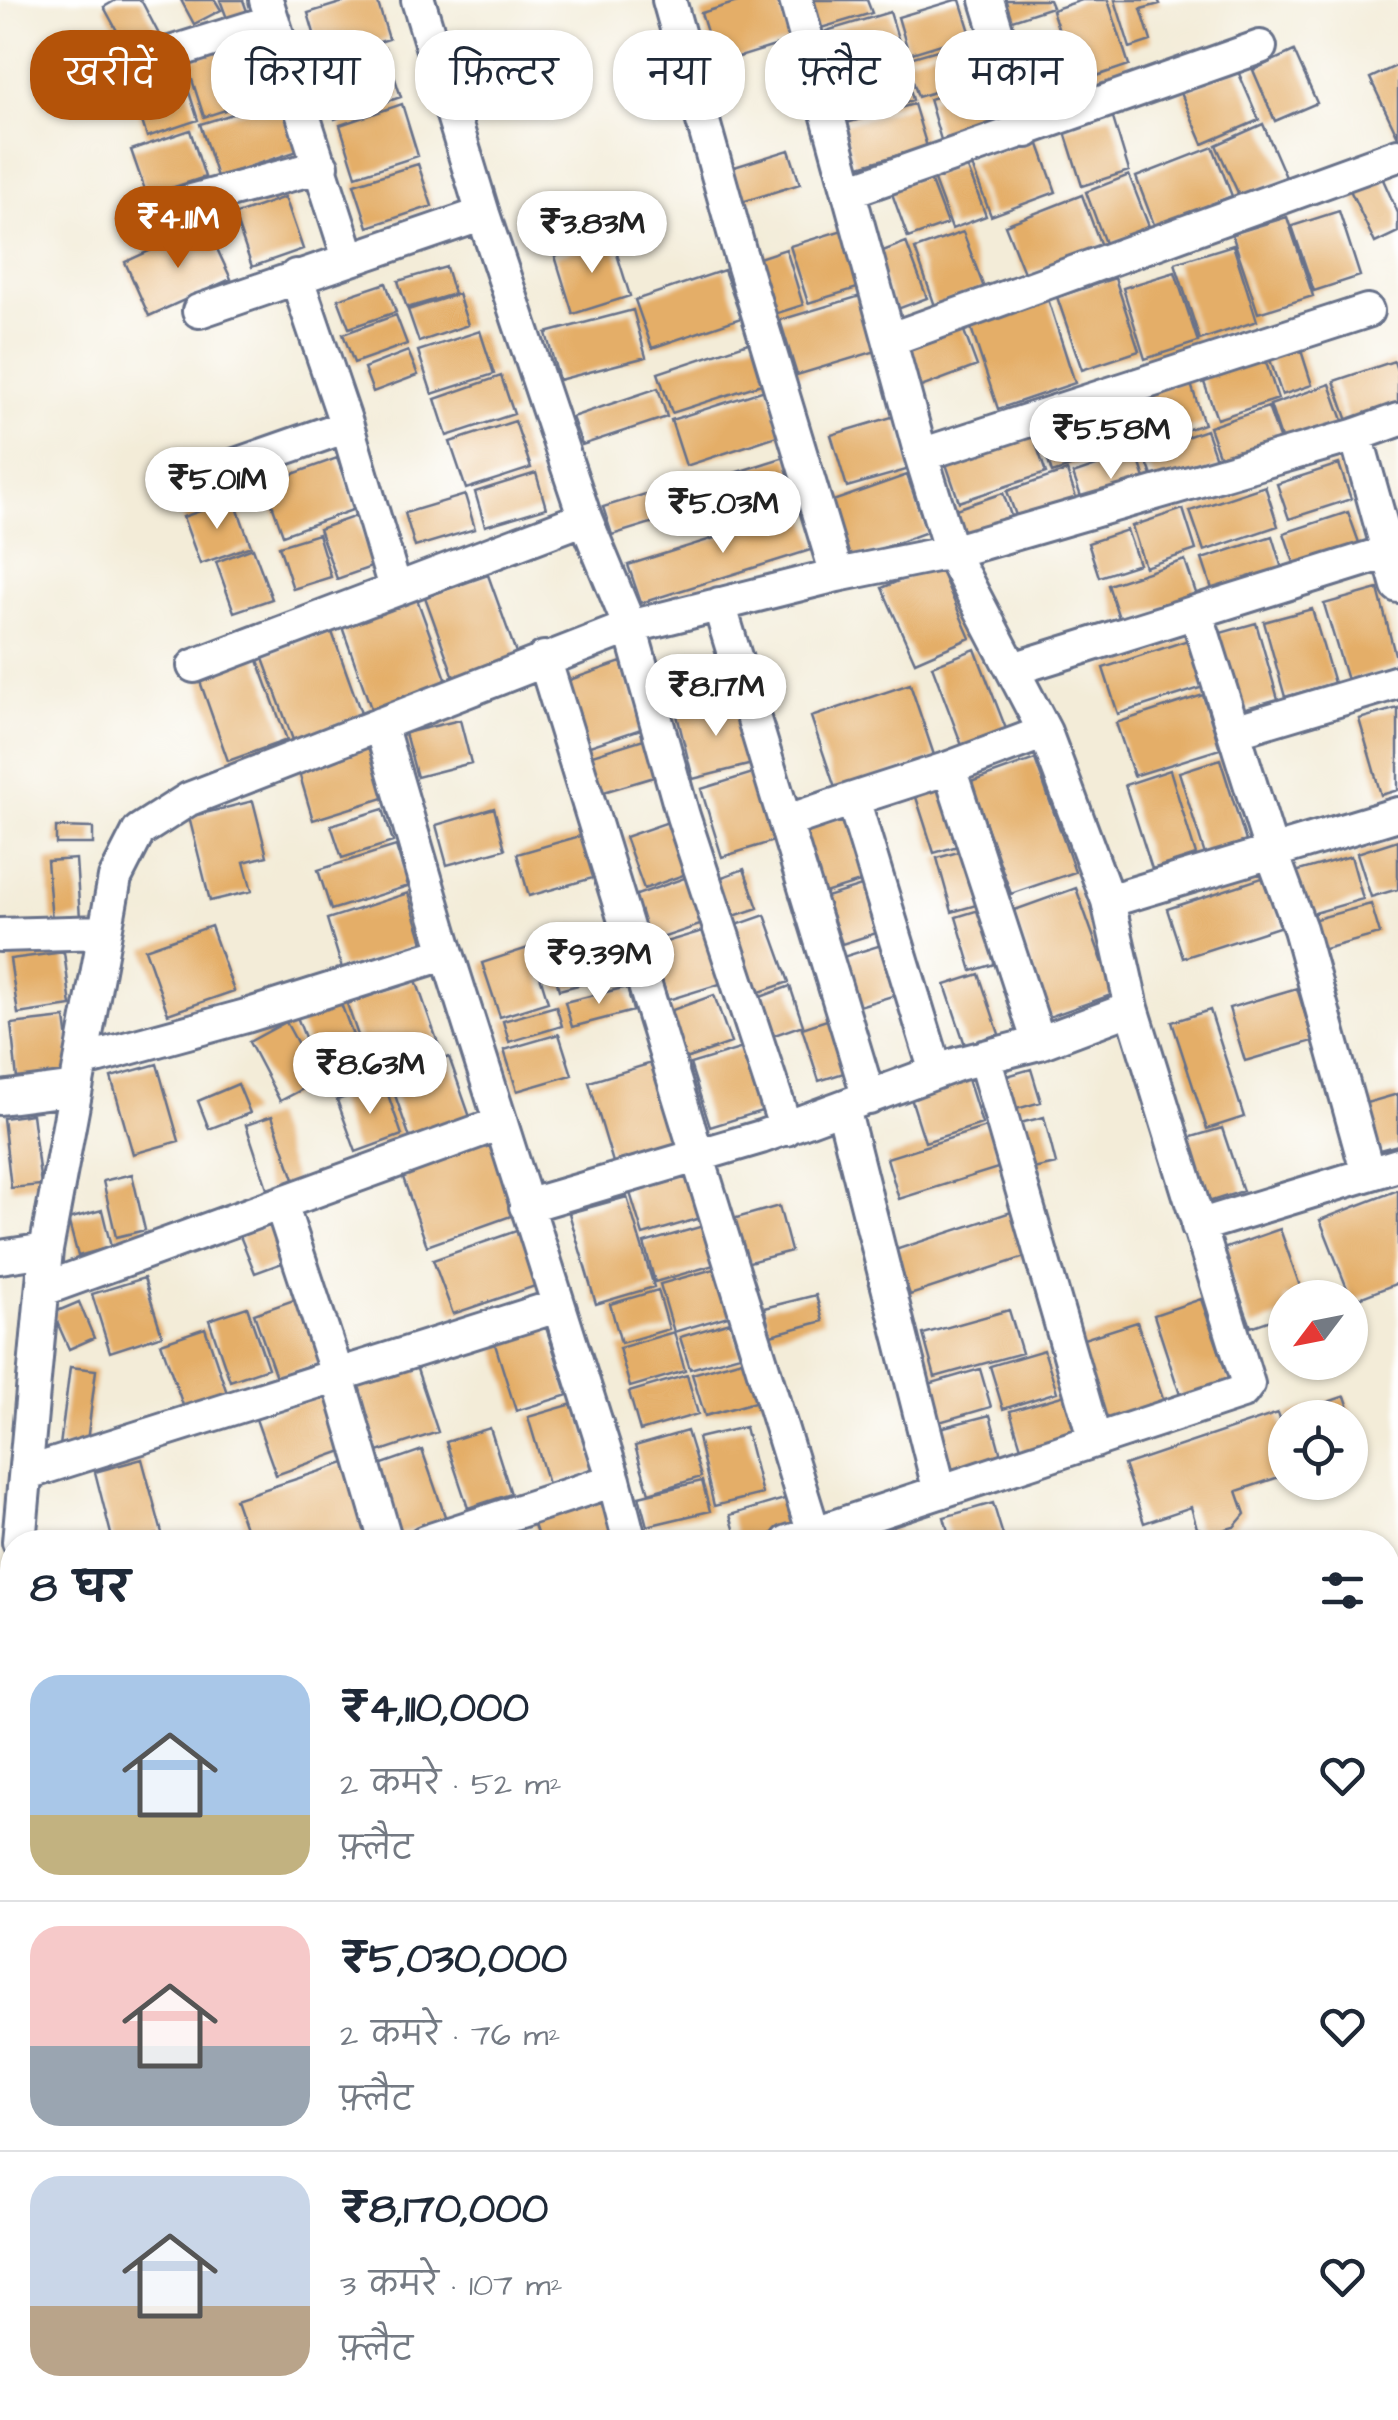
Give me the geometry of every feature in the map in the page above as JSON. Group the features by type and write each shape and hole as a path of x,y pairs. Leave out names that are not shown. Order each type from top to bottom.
{"street":[{"path":"418,0 483,214 585,518 630,627 682,816 786,1129"},
{"path":"669,0 738,250 836,576"},
{"path":"796,0 951,552 1045,732 1108,901 1132,1008 1247,1389 825,1530"},
{"path":"988,0 1027,131"},
{"path":"191,42 269,11 349,258"},
{"path":"849,191 1260,47"},
{"path":"891,339 1398,155"},
{"path":"162,209 322,166"},
{"path":"199,311 483,214"},
{"path":"296,276 347,426 395,588"},
{"path":"921,455 1367,311"},
{"path":"20,1530 26,1474 16,1408 44,1289 46,1250 115,878 139,832 189,799 630,627 951,552 1398,420"},
{"path":"193,480 347,426"},
{"path":"1356,435 1398,586"},
{"path":"194,666 585,518"},
{"path":"1012,670 1388,552"},
{"path":"719,604 786,822 856,1102 940,1492"},
{"path":"1196,612 1272,853 1383,1170 1198,1226"},
{"path":"544,658 696,1157 799,1530"},
{"path":"1234,731 1398,682"},
{"path":"380,724 627,1530"},
{"path":"786,822 1045,732"},
{"path":"949,768 1040,1043"},
{"path":"853,798 936,1072"},
{"path":"1108,901 1398,814"},
{"path":"0,935 104,932"},
{"path":"0,1098 448,953"},
{"path":"526,1206 786,1129 936,1072 1040,1043 1132,1008"},
{"path":"984,1057 1095,1441"},
{"path":"44,1289 501,1123"},
{"path":"281,1204 382,1530"},
{"path":"0,1257 46,1250"},
{"path":"26,1474 557,1306"},
{"path":"462,1530 614,1480"}],"building":[{"path":"116,0 141,0 157,30 117,30 104,7"},
{"path":"181,0 215,0 221,10 194,24"},
{"path":"220,0 243,0 248,14 228,21"},
{"path":"350,0 377,0 386,30 313,30 308,13"},
{"path":"744,0 778,0 788,30 765,30 765,49 745,55 745,30 706,30 701,13"},
{"path":"802,0 867,0 872,13 811,30"},
{"path":"960,0 969,30 935,30 935,46 915,52 915,30 902,30 898,17"},
{"path":"995,0 1049,0 1052,7 1003,23"},
{"path":"1082,0 1108,0 1129,65 1097,76 1097,30 1059,30 1052,10"},
{"path":"1115,0 1158,0 1160,4 1141,9 1151,41 1130,48"},
{"path":"890,12 895,30 829,30"},
{"path":"935,51 935,92 918,97 915,88 915,56"},
{"path":"1294,51 1317,103 1275,121 1253,70"},
{"path":"211,53 211,115 204,117 191,77 191,59"},
{"path":"1398,65 1398,137 1370,78"},
{"path":"1237,69 1259,120 1203,144 1181,93"},
{"path":"935,97 935,120 929,99"},
{"path":"191,98 198,120 147,137 142,120 191,120"},
{"path":"402,104 418,156 356,176 340,125 355,120 395,120 395,106"},
{"path":"915,107 927,147 856,167 843,124 857,120 915,120"},
{"path":"1112,115 1129,171 1082,186 1064,129"},
{"path":"213,120 288,120 298,151 217,177 200,124"},
{"path":"935,120 1004,121 941,140"},
{"path":"1263,124 1286,177 1240,197 1216,145"},
{"path":"190,130 205,177 147,196 131,150"},
{"path":"1037,139 1056,192 991,216 971,163"},
{"path":"1213,147 1232,196 1155,227 1136,177"},
{"path":"789,150 800,184 742,202 731,168"},
{"path":"966,163 986,216 952,229 932,175"},
{"path":"418,164 432,206 368,227 354,184"},
{"path":"928,174 947,224 908,238 890,188"},
{"path":"1129,175 1150,229 1106,246 1086,192"},
{"path":"1381,175 1398,213 1398,232 1375,243 1350,190"},
{"path":"1082,195 1101,246 1025,275 1005,225"},
{"path":"285,197 303,249 252,267 234,215"},
{"path":"1339,211 1360,276 1314,291 1292,226"},
{"path":"1287,217 1313,296 1258,313 1232,234"},
{"path":"206,225 231,279 149,316 125,262"},
{"path":"846,229 864,286 808,303 790,246"},
{"path":"963,232 984,288 935,306 915,249"},
{"path":"612,238 630,296 573,314 555,256"},
{"path":"906,242 927,298 895,310 875,254"},
{"path":"1233,245 1257,321 1200,340 1175,263"},
{"path":"786,249 803,305 762,318 744,263"},
{"path":"446,267 454,294 407,308 398,281"},
{"path":"724,270 741,318 652,348 635,300"},
{"path":"1175,272 1198,342 1145,359 1123,288"},
{"path":"1115,278 1139,351 1082,370 1057,297"},
{"path":"386,283 396,312 349,328 338,299"},
{"path":"458,294 468,325 419,342 408,310"},
{"path":"867,294 883,349 797,375 780,320"},
{"path":"1047,296 1075,383 998,409 969,322"},
{"path":"633,310 646,357 559,380 546,333"},
{"path":"396,315 407,344 354,363 343,334"},
{"path":"961,323 977,366 916,389 900,345"},
{"path":"480,331 494,374 432,394 418,351"},
{"path":"757,340 771,381 672,413 658,373"},
{"path":"1299,344 1312,385 1282,395 1268,354"},
{"path":"408,351 418,375 373,392 364,368"},
{"path":"1263,353 1278,399 1217,419 1201,374"},
{"path":"1394,361 1398,407 1349,424 1334,381"},
{"path":"501,376 514,414 447,436 435,399"},
{"path":"1189,378 1204,424 1135,447 1120,401"},
{"path":"1330,384 1344,423 1283,444 1270,405"},
{"path":"658,388 667,417 582,445 572,417"},
{"path":"768,389 783,434 686,466 671,420"},
{"path":"1110,403 1126,449 1052,473 1037,428"},
{"path":"1268,407 1283,449 1224,469 1209,427"},
{"path":"895,416 910,469 847,487 831,435"},
{"path":"515,421 531,468 466,489 450,442"},
{"path":"1206,430 1219,467 1157,489 1143,452"},
{"path":"1033,435 1046,473 959,502 946,464"},
{"path":"1136,452 1149,490 1086,511 1073,474"},
{"path":"788,456 803,502 711,532 696,485"},
{"path":"337,458 355,509 283,535 265,484"},
{"path":"1339,464 1351,499 1289,519 1277,484"},
{"path":"1067,471 1080,509 1021,529 1007,491"},
{"path":"536,473 546,508 485,526 475,492"},
{"path":"907,475 927,532 851,560 830,502"},
{"path":"688,481 697,509 612,535 603,507"},
{"path":"1265,486 1278,526 1204,551 1190,511"},
{"path":"1003,493 1015,527 953,548 941,514"},
{"path":"465,495 475,529 415,547 405,513"},
{"path":"234,499 251,546 200,564 183,517"},
{"path":"1183,509 1196,550 1145,567 1132,526"},
{"path":"804,510 817,548 641,603 628,565"},
{"path":"1348,512 1362,551 1297,572 1284,533"},
{"path":"356,516 374,566 337,579 319,529"},
{"path":"1127,530 1139,564 1099,577 1088,543"},
{"path":"318,534 331,577 293,589 279,546"},
{"path":"1272,536 1283,572 1214,595 1202,559"},
{"path":"253,548 272,599 234,612 216,562"},
{"path":"1185,560 1197,596 1120,621 1108,585"},
{"path":"938,564 970,638 915,662 882,588"},
{"path":"488,575 519,661 456,683 425,597"},
{"path":"1378,589 1398,666 1347,680 1324,604"},
{"path":"417,599 449,687 373,714 342,627"},
{"path":"1312,609 1334,683 1285,697 1264,622"},
{"path":"1256,623 1278,699 1239,710 1217,634"},
{"path":"332,632 362,716 293,740 262,656"},
{"path":"1194,638 1210,685 1118,714 1103,668"},
{"path":"975,649 1008,734 964,751 932,666"},
{"path":"255,652 287,740 228,761 197,673"},
{"path":"621,662 644,728 581,749 558,684"},
{"path":"910,684 935,758 836,791 811,717"},
{"path":"1203,695 1220,749 1134,776 1116,723"},
{"path":"739,699 756,763 693,779 677,715"},
{"path":"1398,708 1398,790 1381,795 1359,719"},
{"path":"460,720 471,763 417,777 405,733"},
{"path":"650,737 661,775 587,797 576,760"},
{"path":"378,744 393,795 313,820 298,769"},
{"path":"1035,759 1075,872 1011,894 971,782"},
{"path":"1220,759 1246,841 1205,855 1179,772"},
{"path":"1170,770 1196,855 1152,869 1125,785"},
{"path":"756,772 777,840 722,857 701,789"},
{"path":"949,784 968,843 934,853 915,794"},
{"path":"253,801 267,856 244,862 252,891 210,901 189,817"},
{"path":"494,808 505,849 447,865 436,825"},
{"path":"383,809 393,842 342,858 331,825"},
{"path":"852,812 873,878 815,896 794,831"},
{"path":"671,821 689,873 644,889 625,837"},
{"path":"56,827 93,828 93,844 56,844"},
{"path":"587,834 600,876 529,896 517,854"},
{"path":"1398,840 1398,889 1371,897 1357,853"},
{"path":"396,846 408,886 331,910 318,870"},
{"path":"972,848 987,902 952,912 937,858"},
{"path":"1351,856 1363,899 1301,917 1288,874"},
{"path":"76,859 80,918 52,921 47,861"},
{"path":"744,869 758,908 728,918 714,880"},
{"path":"690,876 706,923 644,944 628,898"},
{"path":"1265,877 1282,926 1183,958 1167,909"},
{"path":"871,883 886,930 842,944 826,897"},
{"path":"1076,888 1114,994 1049,1017 1012,911"},
{"path":"408,893 423,942 342,968 327,919"},
{"path":"1371,904 1380,934 1321,950 1312,920"},
{"path":"992,906 1008,960 972,971 956,917"},
{"path":"765,915 789,982 748,996 725,929"},
{"path":"211,926 234,991 168,1014 145,949"},
{"path":"706,930 723,983 668,1000 652,946"},
{"path":"598,933 609,977 559,990 548,947"},
{"path":"894,941 909,991 846,1010 830,961"},
{"path":"531,947 548,1002 500,1017 482,963"},
{"path":"64,952 71,1006 18,1014 10,959"},
{"path":"979,974 999,1034 965,1045 945,985"},
{"path":"416,980 439,1046 370,1070 347,1004"},
{"path":"790,986 803,1025 769,1037 755,999"},
{"path":"627,987 633,1011 572,1027 565,1002"},
{"path":"1297,988 1313,1041 1245,1061 1229,1008"},
{"path":"714,995 731,1043 680,1061 664,1013"},
{"path":"340,1001 369,1078 327,1094 297,1017"},
{"path":"556,1006 562,1026 509,1042 503,1021"},
{"path":"1210,1010 1244,1117 1207,1129 1172,1022"},
{"path":"836,1017 853,1070 819,1081 802,1028"},
{"path":"65,1018 72,1073 17,1079 11,1024"},
{"path":"286,1022 318,1081 280,1101 249,1042"},
{"path":"559,1034 572,1075 517,1091 504,1050"},
{"path":"746,1047 765,1110 710,1127 690,1064"},
{"path":"449,1057 471,1120 411,1141 389,1078"},
{"path":"655,1062 681,1149 615,1169 589,1082"},
{"path":"157,1064 179,1141 133,1154 111,1077"},
{"path":"1031,1069 1041,1102 1010,1111 1000,1078"},
{"path":"967,1076 982,1124 925,1142 910,1095"},
{"path":"384,1083 402,1135 356,1152 337,1100"},
{"path":"238,1084 250,1113 209,1129 198,1101"},
{"path":"1398,1094 1398,1145 1372,1152 1359,1105"},
{"path":"32,1114 41,1185 11,1188 3,1118"},
{"path":"272,1116 295,1182 268,1191 246,1125"},
{"path":"1044,1117 1056,1164 1019,1172 1008,1126"},
{"path":"989,1126 1001,1167 899,1199 887,1158"},
{"path":"1222,1128 1243,1191 1199,1205 1178,1141"},
{"path":"497,1134 525,1211 427,1246 400,1169"},
{"path":"689,1168 704,1217 643,1235 628,1186"},
{"path":"132,1174 145,1230 116,1237 103,1181"},
{"path":"1398,1190 1398,1283 1368,1295 1368,1280 1344,1280 1320,1220"},
{"path":"627,1197 654,1287 596,1304 569,1213"},
{"path":"779,1206 791,1251 734,1266 722,1222"},
{"path":"102,1210 111,1247 78,1256 68,1219"},
{"path":"1011,1212 1025,1257 910,1295 895,1250"},
{"path":"281,1221 296,1258 255,1273 240,1236"},
{"path":"710,1224 721,1263 655,1282 644,1243"},
{"path":"522,1229 541,1284 453,1314 433,1260"},
{"path":"1280,1229 1298,1280 1268,1280 1268,1321 1251,1327 1223,1249"},
{"path":"721,1267 735,1314 674,1332 660,1284"},
{"path":"144,1278 162,1335 110,1352 92,1294"},
{"path":"658,1290 669,1329 621,1343 610,1304"},
{"path":"308,1295 330,1358 276,1377 254,1314"},
{"path":"816,1295 823,1321 771,1335 764,1308"},
{"path":"1201,1299 1231,1385 1182,1401 1154,1315"},
{"path":"79,1302 94,1338 69,1349 53,1313"},
{"path":"247,1307 268,1368 230,1381 209,1320"},
{"path":"1009,1310 1022,1353 935,1377 923,1334"},
{"path":"730,1322 740,1355 690,1369 680,1337"},
{"path":"1137,1322 1165,1405 1098,1426 1071,1343"},
{"path":"545,1324 568,1395 516,1411 494,1341"},
{"path":"205,1328 228,1396 185,1411 161,1343"},
{"path":"674,1332 685,1371 630,1387 619,1348"},
{"path":"1044,1350 1057,1392 1003,1409 990,1366"},
{"path":"756,1356 769,1398 705,1416 692,1374"},
{"path":"415,1363 438,1432 378,1452 354,1384"},
{"path":"70,1367 96,1370 86,1450 60,1446"},
{"path":"980,1369 991,1407 936,1423 925,1385"},
{"path":"687,1375 698,1414 640,1431 629,1392"},
{"path":"331,1392 351,1448 276,1475 256,1419"},
{"path":"1065,1395 1077,1438 1023,1454 1010,1411"},
{"path":"576,1403 596,1470 548,1484 528,1417"},
{"path":"990,1415 1002,1459 951,1473 940,1428"},
{"path":"1268,1416 1268,1481 1237,1491 1245,1514 1234,1527 1197,1528 1191,1507 1144,1523 1124,1465"},
{"path":"745,1427 762,1494 714,1506 698,1438"},
{"path":"490,1428 511,1494 468,1508 446,1442"},
{"path":"687,1431 701,1477 649,1493 635,1446"},
{"path":"422,1450 446,1519 413,1530 393,1530 371,1468"},
{"path":"142,1459 161,1530 110,1530 95,1472"},
{"path":"351,1461 374,1530 246,1530 235,1499"},
{"path":"702,1481 710,1511 647,1526 639,1496"},
{"path":"600,1493 612,1530 536,1530 531,1516"},
{"path":"791,1497 800,1530 734,1530 730,1515"},
{"path":"993,1503 1001,1530 948,1530 944,1517"}]}
